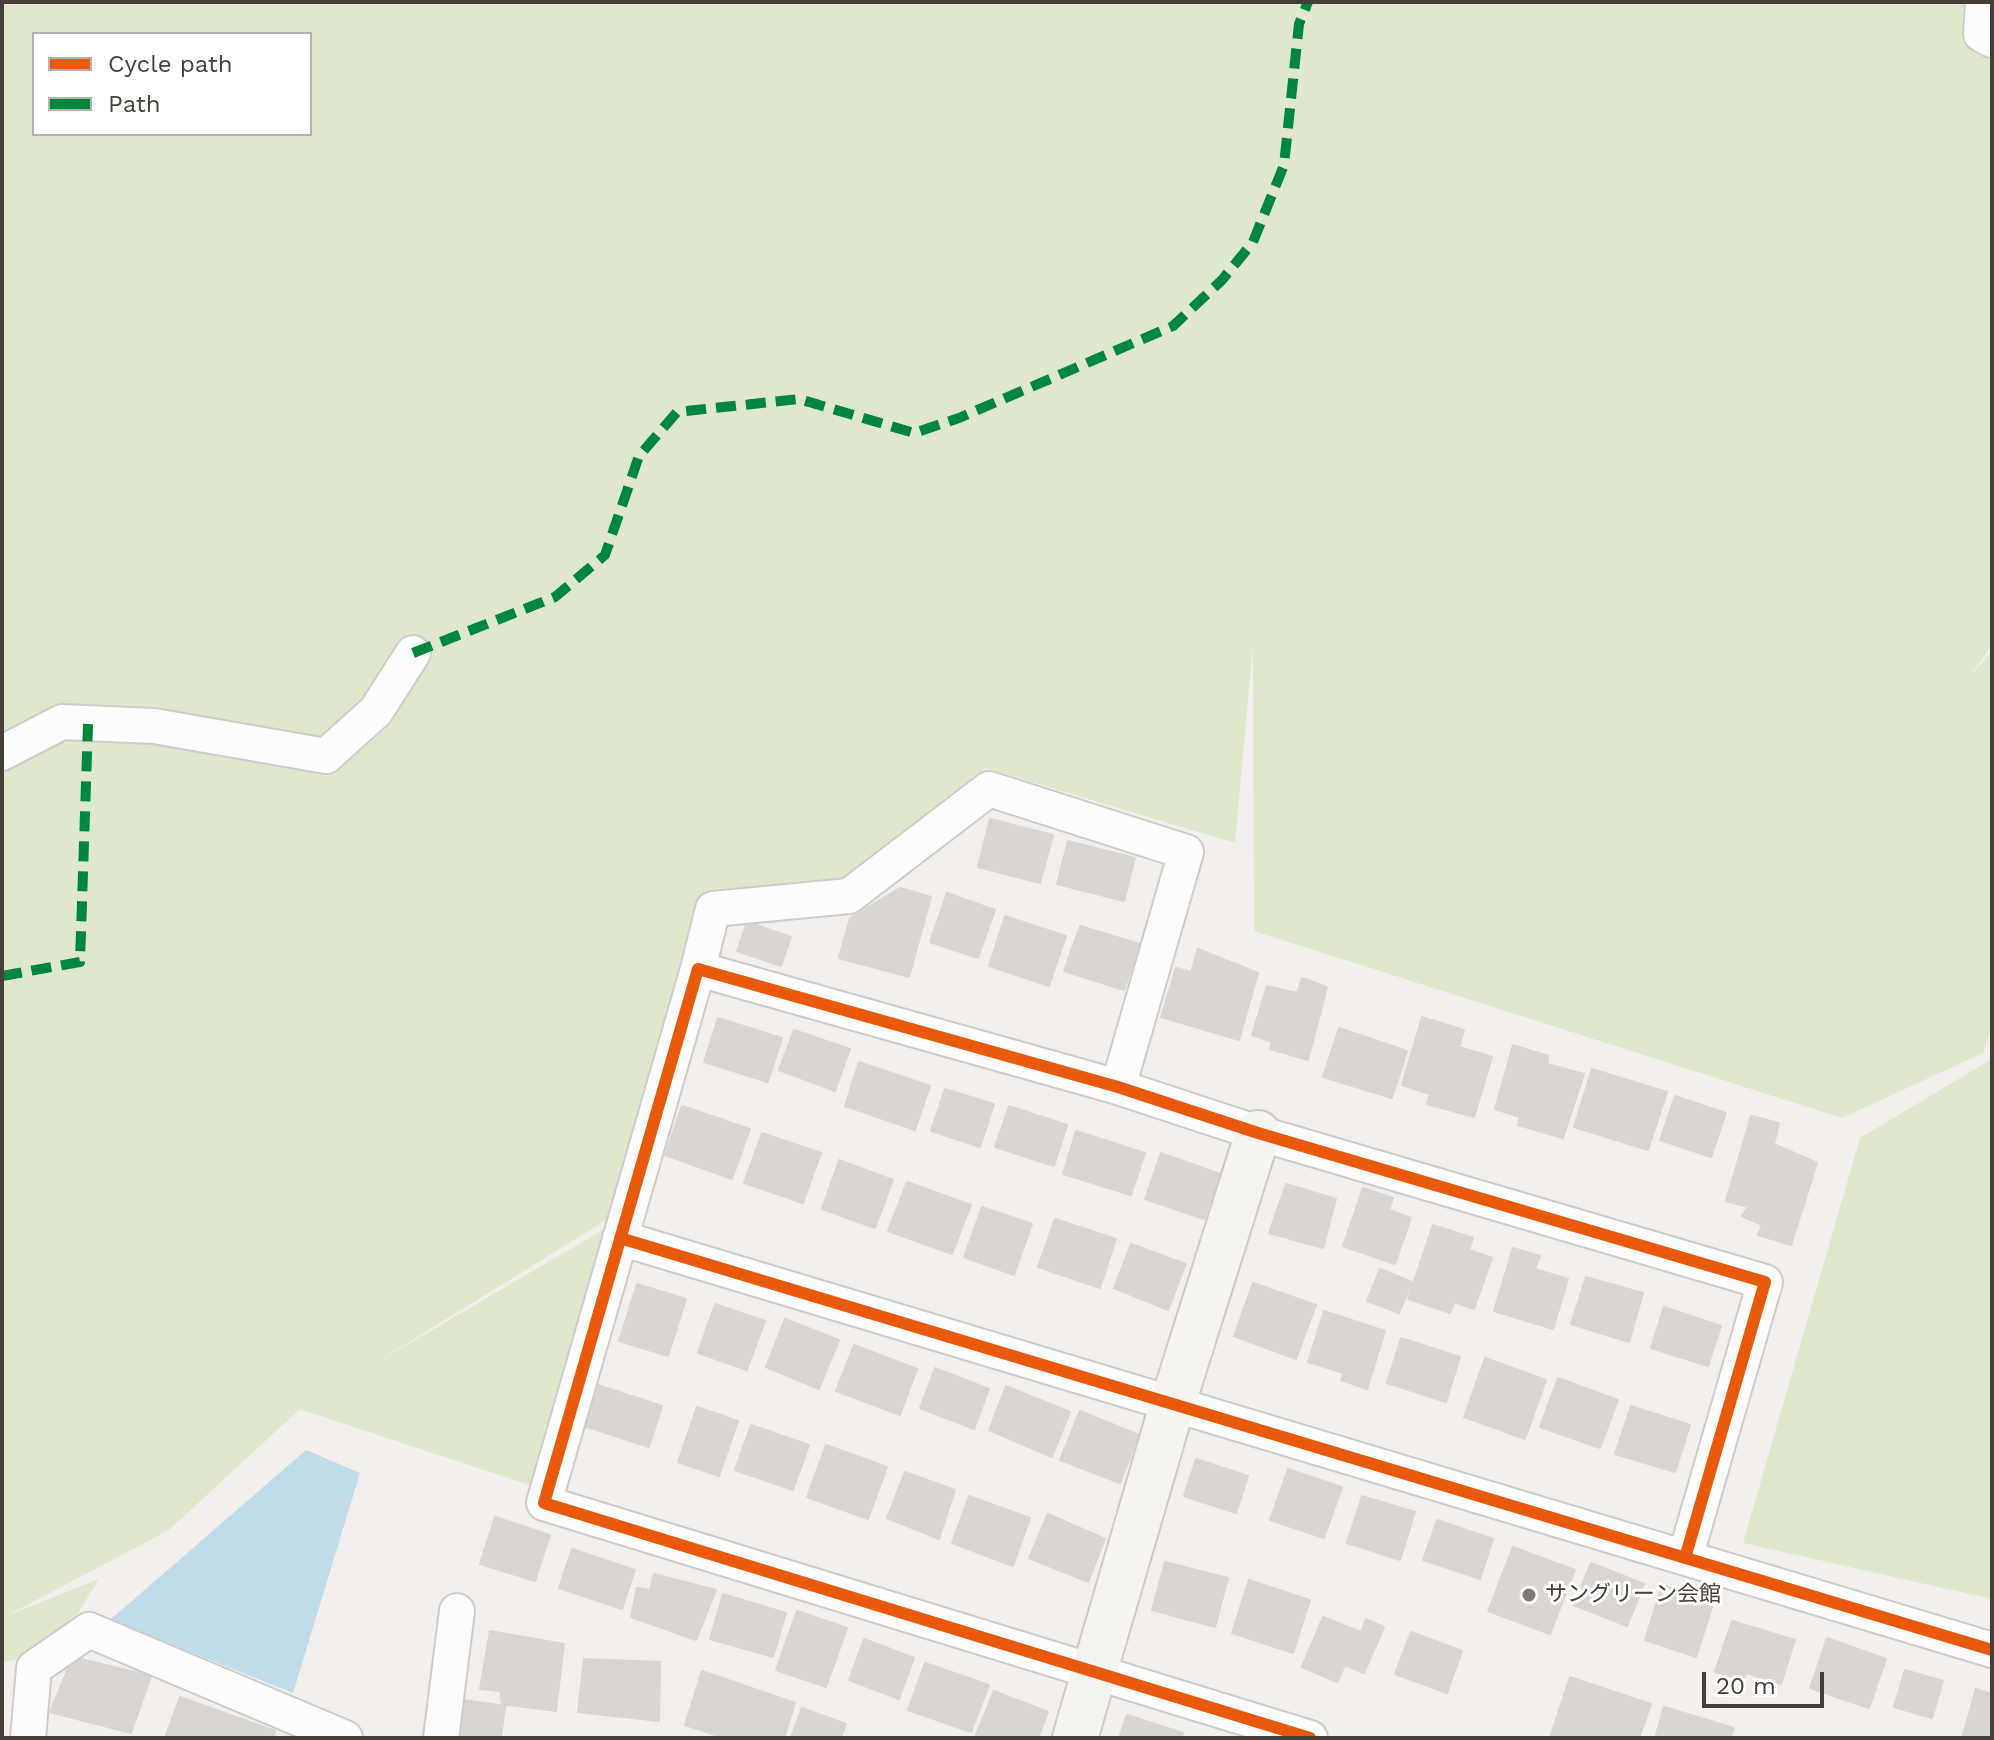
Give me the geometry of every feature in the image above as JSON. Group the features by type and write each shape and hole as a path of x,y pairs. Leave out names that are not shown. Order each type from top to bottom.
{"street":[{"path":"1983,2 1981,34 1992,40"},
{"path":"2,753 62,722 154,726 326,756 376,711 413,653"},
{"path":"1118,1087 1186,852 989,789 849,896 713,909 544,1503 1310,1738"},
{"path":"698,969 1118,1087 1258,1133 1765,1282 1685,1558"},
{"path":"1075,1738 1172,1406 1258,1133"},
{"path":"620,1238 1992,1650"},
{"path":"441,1738 457,1611"},
{"path":"28,1738 34,1668 89,1630 345,1738"}],"green space":[{"path":"2,2 1992,2 1992,645 1969,677 1992,652 1992,1026 1983,1053 1842,1118 1254,931 1253,644 1235,843 985,768 841,897 711,898 629,1206 359,1373 606,1228 547,1491 300,1409 169,1530 6,1616 99,1579 52,1655 2,1662"},
{"path":"1992,1059 1992,1599 1743,1543 1860,1138"}],"water":[{"path":"306,1450 360,1473 293,1693 110,1620"}],"building":[{"path":"990,819 1053,835 1040,883 978,867"},
{"path":"1068,841 1135,858 1124,901 1057,884"},
{"path":"900,888 931,897 909,977 839,958 850,918"},
{"path":"947,893 995,910 978,958 930,942"},
{"path":"1005,916 1066,936 1049,986 989,966"},
{"path":"747,922 791,937 781,966 737,951"},
{"path":"1080,926 1140,944 1124,990 1064,971"},
{"path":"1198,949 1258,973 1239,1040 1161,1017 1176,968 1191,972"},
{"path":"1302,978 1327,987 1308,1060 1270,1049 1272,1042 1252,1035 1267,986 1297,993"},
{"path":"1422,1017 1464,1030 1459,1047 1492,1057 1474,1117 1427,1104 1430,1094 1402,1085"},
{"path":"718,1018 782,1038 768,1082 704,1062"},
{"path":"1339,1028 1407,1051 1392,1098 1323,1077"},
{"path":"794,1030 850,1049 835,1091 779,1070"},
{"path":"1513,1045 1548,1056 1547,1064 1584,1074 1563,1138 1518,1125 1520,1117 1495,1109"},
{"path":"859,1062 930,1086 915,1130 845,1106"},
{"path":"1592,1069 1667,1092 1648,1150 1574,1127"},
{"path":"945,1089 994,1104 980,1147 931,1131"},
{"path":"1675,1096 1726,1113 1711,1157 1660,1140"},
{"path":"682,1106 750,1129 732,1179 665,1155"},
{"path":"1009,1106 1067,1125 1054,1166 995,1147"},
{"path":"1751,1116 1779,1123 1774,1144 1817,1163 1791,1245 1758,1235 1762,1225 1742,1216 1748,1207 1726,1201"},
{"path":"1076,1131 1145,1153 1131,1195 1063,1174"},
{"path":"762,1133 821,1153 803,1203 744,1183"},
{"path":"1161,1153 1220,1174 1204,1219 1145,1199"},
{"path":"839,1160 893,1180 875,1228 822,1209"},
{"path":"907,1182 971,1205 952,1254 888,1231"},
{"path":"1286,1184 1336,1199 1323,1248 1269,1233"},
{"path":"1363,1188 1393,1198 1389,1210 1411,1218 1395,1264 1343,1246"},
{"path":"982,1207 1032,1224 1014,1275 964,1257"},
{"path":"1055,1219 1116,1239 1100,1288 1038,1267"},
{"path":"1433,1225 1473,1238 1469,1250 1492,1258 1474,1309 1454,1302 1450,1313 1408,1299"},
{"path":"1131,1244 1186,1264 1168,1310 1114,1288"},
{"path":"1513,1248 1540,1256 1535,1269 1568,1279 1553,1329 1494,1311"},
{"path":"1380,1269 1412,1282 1399,1313 1367,1301"},
{"path":"1586,1277 1643,1293 1629,1342 1571,1324"},
{"path":"1253,1283 1316,1305 1296,1359 1234,1336"},
{"path":"637,1284 686,1299 668,1356 619,1341"},
{"path":"715,1304 765,1321 747,1370 698,1353"},
{"path":"1664,1307 1721,1326 1708,1366 1651,1348"},
{"path":"1324,1311 1385,1331 1367,1389 1341,1380 1344,1373 1308,1362"},
{"path":"785,1319 839,1340 819,1389 766,1367"},
{"path":"1401,1338 1460,1357 1446,1402 1387,1383"},
{"path":"854,1345 917,1369 900,1415 836,1391"},
{"path":"1485,1358 1546,1380 1525,1439 1464,1417"},
{"path":"935,1368 989,1389 974,1429 920,1408"},
{"path":"1558,1378 1618,1400 1600,1448 1540,1427"},
{"path":"598,1385 662,1406 649,1447 584,1426"},
{"path":"1006,1386 1070,1412 1052,1457 989,1430"},
{"path":"1631,1406 1690,1425 1675,1472 1615,1454"},
{"path":"697,1407 738,1421 719,1476 678,1462"},
{"path":"1080,1411 1139,1435 1120,1483 1060,1460"},
{"path":"751,1425 809,1445 793,1490 735,1470"},
{"path":"826,1445 887,1467 868,1519 807,1497"},
{"path":"1196,1459 1248,1476 1236,1513 1184,1496"},
{"path":"1288,1469 1342,1487 1324,1538 1270,1520"},
{"path":"905,1472 955,1490 939,1539 887,1518"},
{"path":"969,1496 1030,1518 1013,1566 952,1543"},
{"path":"1362,1496 1415,1512 1400,1560 1347,1543"},
{"path":"1048,1514 1105,1539 1088,1582 1029,1558"},
{"path":"495,1517 550,1535 535,1581 480,1564"},
{"path":"1437,1520 1493,1539 1480,1579 1423,1560"},
{"path":"1513,1547 1575,1570 1550,1634 1488,1611"},
{"path":"572,1549 635,1570 622,1609 559,1588"},
{"path":"1165,1562 1228,1578 1215,1627 1152,1610"},
{"path":"1591,1563 1644,1584 1627,1626 1574,1605"},
{"path":"654,1574 716,1590 696,1640 631,1617 637,1588 650,1590"},
{"path":"1249,1580 1310,1600 1293,1653 1232,1633"},
{"path":"1662,1585 1714,1601 1696,1657 1645,1640"},
{"path":"723,1594 786,1613 773,1657 710,1639"},
{"path":"797,1611 847,1628 826,1687 776,1670"},
{"path":"1323,1617 1361,1632 1366,1619 1384,1627 1364,1673 1345,1665 1337,1682 1302,1667"},
{"path":"1732,1621 1795,1640 1781,1684 1747,1673 1742,1680 1715,1672"},
{"path":"490,1631 564,1644 556,1711 502,1704 500,1691 480,1689"},
{"path":"1411,1632 1462,1651 1447,1693 1395,1674"},
{"path":"1827,1638 1886,1659 1869,1708 1810,1688"},
{"path":"864,1639 914,1658 899,1699 849,1680"},
{"path":"73,1657 151,1676 131,1733 50,1712"},
{"path":"584,1659 660,1662 659,1721 578,1712"},
{"path":"925,1663 989,1685 971,1732 908,1710"},
{"path":"1905,1670 1943,1681 1932,1718 1894,1707"},
{"path":"702,1671 795,1703 784,1738 725,1738 685,1725"},
{"path":"1570,1677 1651,1704 1639,1738 1561,1738 1551,1735"},
{"path":"1976,1689 1992,1694 1992,1738 1962,1738"},
{"path":"994,1691 1048,1712 1038,1738 976,1735"},
{"path":"180,1697 275,1731 273,1738 165,1738"},
{"path":"457,1699 505,1706 501,1738 452,1738"},
{"path":"1664,1707 1734,1728 1730,1738 1655,1738"},
{"path":"802,1708 846,1724 841,1738 791,1738"},
{"path":"1127,1715 1183,1733 1181,1738 1119,1738"}],"marked path":[{"path":"413,653 555,597 605,555 639,456 677,412 799,399 914,433 959,418 1173,326 1222,280 1253,242 1284,165 1299,24 1308,2"},
{"path":"2,976 80,962 88,724"}],"cycle path":[{"path":"1310,1738 544,1503 698,969 1118,1087 1258,1133 1765,1282 1685,1558"},
{"path":"620,1238 1992,1650"}],"place":[{"name":"サングリーン会館","path":"1529,1595"}]}
